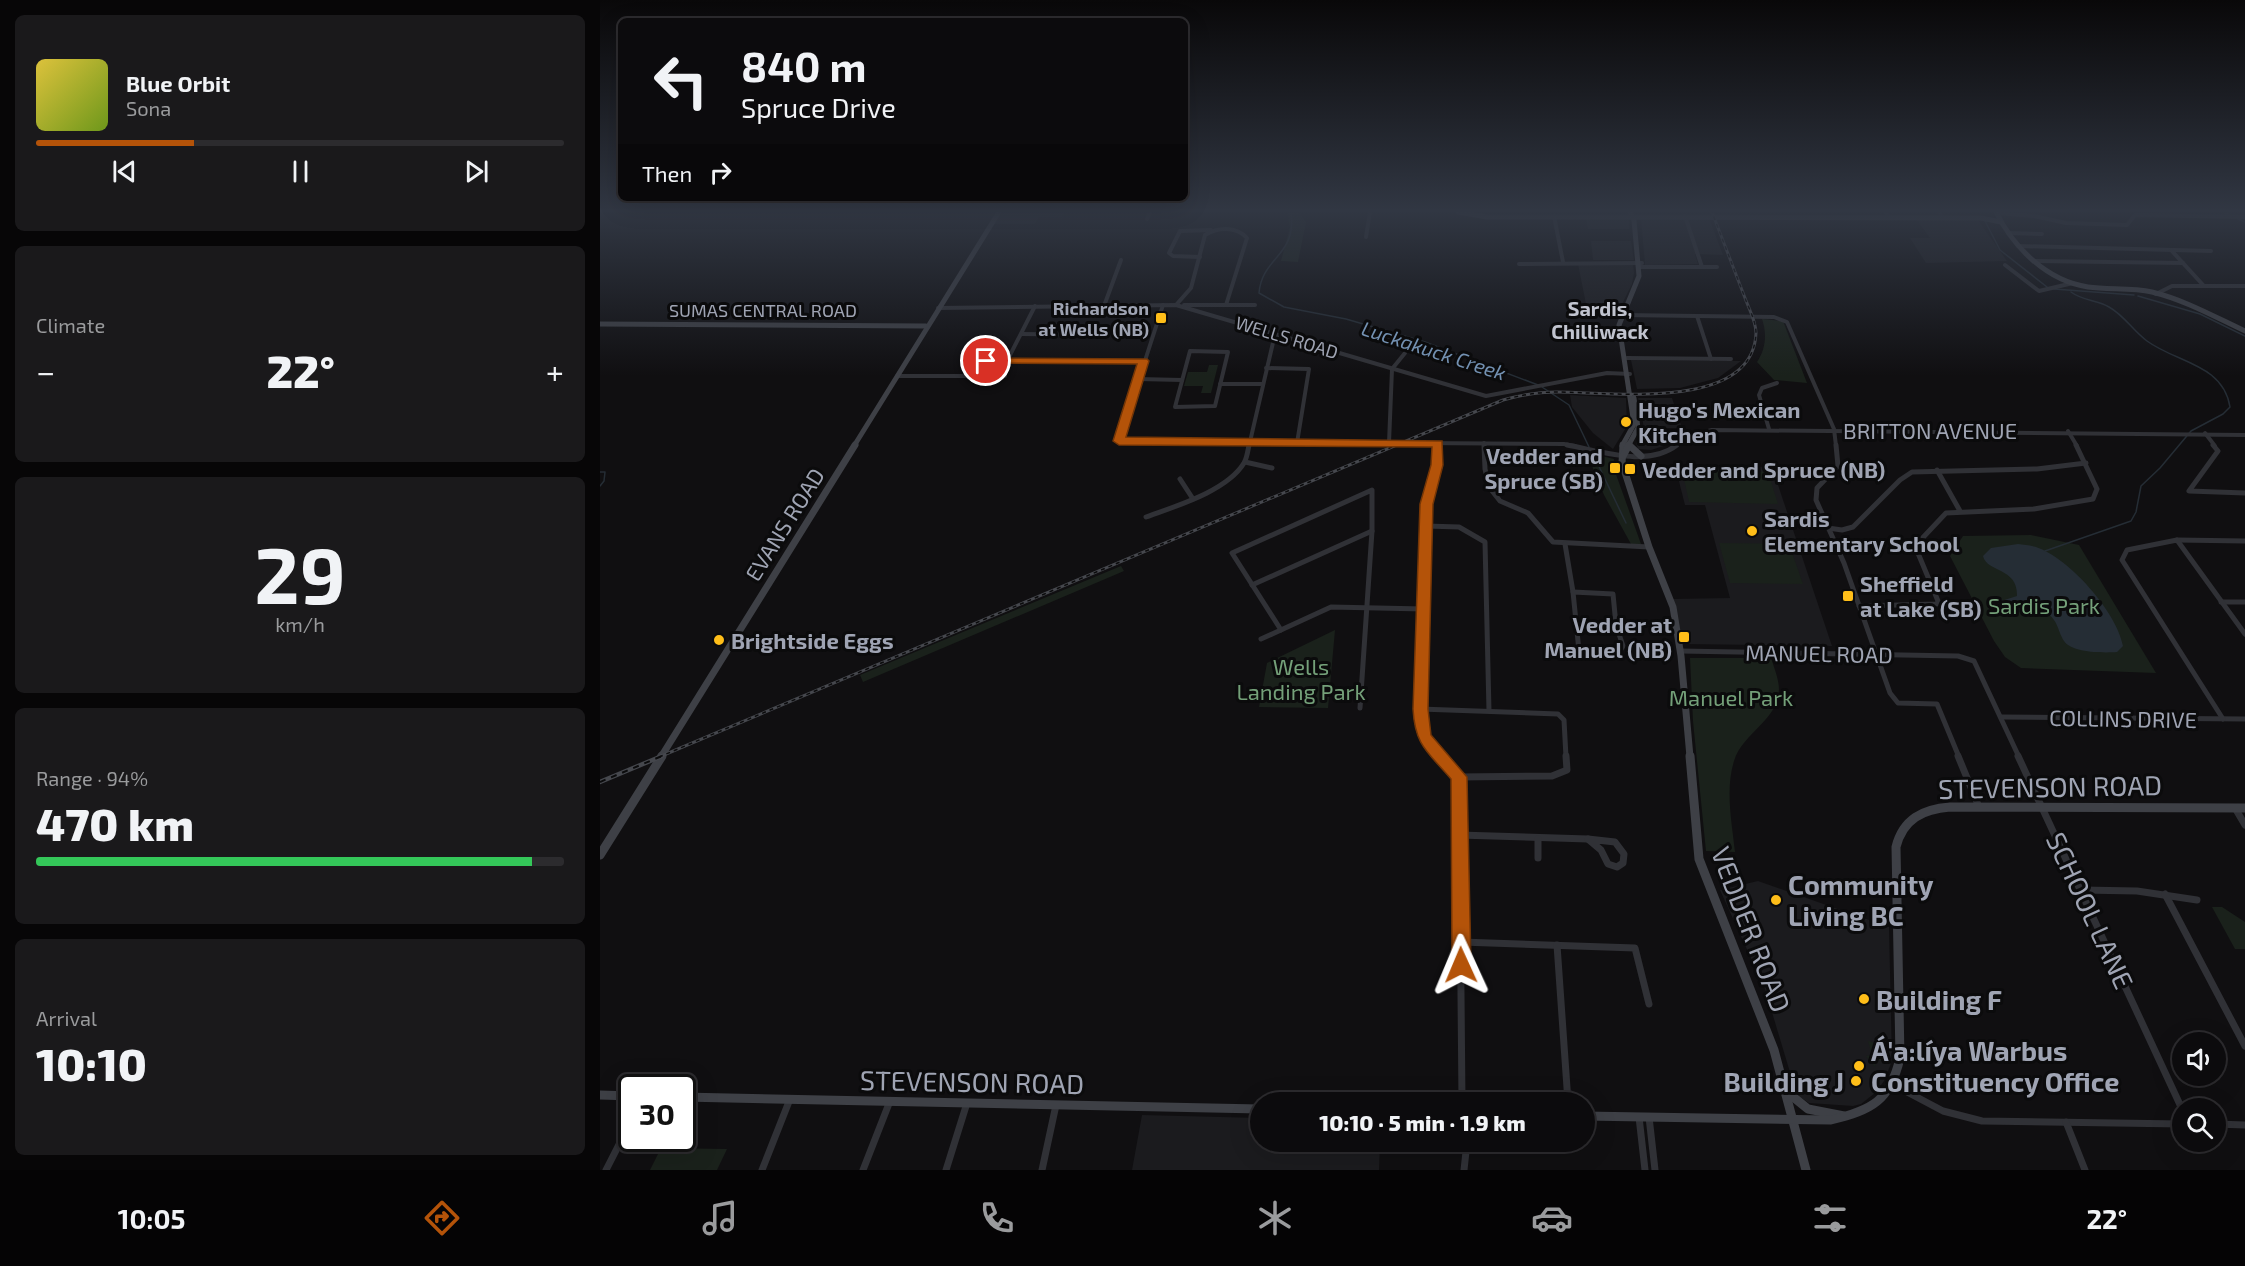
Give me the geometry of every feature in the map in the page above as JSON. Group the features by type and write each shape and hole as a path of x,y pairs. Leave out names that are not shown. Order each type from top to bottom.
{"street":[{"name":"EVANS ROAD","path":"600,855 964,267"},
{"path":"1104,306 1119,267"},
{"path":"1176,305 1191,288 1197,267"},
{"path":"1226,305 1237,267"},
{"name":"VEDDER ROAD","path":"1623,456 1638,428 1638,420 1620,328 1642,278 1640,267"},
{"path":"1690,267 1717,267"},
{"path":"2008,267 2039,291 2073,283"},
{"path":"2044,267 2073,283 2101,288 2139,289 2156,294 2245,331"},
{"path":"2186,267 2204,286"},
{"path":"2061,286 2063,279"},
{"path":"2156,294 2172,286 2245,286"},
{"path":"1163,305 1138,379 1182,380"},
{"name":"WELLS ROAD","path":"938,308 1176,305 1486,396 1607,373 1628,374"},
{"path":"1176,305 1255,305"},
{"path":"1007,361 1035,306"},
{"path":"1624,315 1781,318 1788,324 1834,429 1838,466 1817,488 1815,495 1859,606 1890,693 1898,703 1937,704 1979,807"},
{"name":"VEDDER ROAD","path":"1624,315 1623,329 1633,426 1621,448 1625,475 1649,547 1673,608 1680,651 1699,859 1774,1050 1806,1170"},
{"path":"1697,316 1711,359"},
{"name":"SUMAS CENTRAL ROAD","path":"600,324 926,326"},
{"path":"1022,334 1103,335"},
{"path":"1146,518 1193,499 1232,478 1245,462 1275,334"},
{"path":"972,345 964,361 1144,361"},
{"path":"1190,351 1227,352 1215,406 1175,407 1182,380 1190,351"},
{"path":"1389,443 1392,369 1405,353"},
{"path":"1627,358 1731,359"},
{"path":"1266,368 1309,369 1297,442"},
{"path":"897,376 1005,376"},
{"name":"BRITTON AVENUE","path":"1138,379 1119,441 1564,444 1623,456 1641,456 1661,454 1688,436 1702,431 1834,429 2245,435"},
{"path":"1769,429 1759,395 1762,388 1777,383"},
{"path":"1220,384 1262,384"},
{"path":"1859,606 1937,604 1938,601 1915,546 1942,515 1960,511 2034,509 2094,499 2097,489 2068,431"},
{"path":"2205,433 2218,451 2189,491 2245,493"},
{"path":"1438,443 1437,465 1426,504 1420,709 1422,731 1426,739 1459,777 1462,1092"},
{"path":"1484,443 1485,470 1489,487 1500,501 1528,513 1553,542 1649,547"},
{"path":"1629,445 1641,456"},
{"path":"1245,462 1272,468"},
{"path":"1828,528 1842,530 1853,527 1900,480 1912,472 2037,469 2086,463"},
{"path":"1937,470 1960,511"},
{"path":"1180,479 1193,499"},
{"path":"1281,630 1232,553 1372,490 1372,531 1360,708"},
{"path":"1426,526 1459,527 1485,542 1489,711"},
{"path":"1252,585 1372,531"},
{"path":"2177,540 2245,634"},
{"path":"2223,719 2122,560 2127,550 2177,540 2245,541"},
{"path":"1565,544 1574,592 1579,651 1620,651 1623,646 1616,625 1613,594 1574,592"},
{"path":"2221,602 2245,602"},
{"path":"1261,639 1331,607 1424,609"},
{"name":"MANUEL ROAD","path":"1680,651 1958,656"},
{"name":"SCHOOL LANE","path":"1958,656 1970,658 1977,665 2177,1098"},
{"path":"1420,709 1558,714 1564,720 1567,770 1552,776 1459,777"},
{"name":"COLLINS DRIVE","path":"2002,717 2245,719"},
{"name":"STEVENSON ROAD","path":"1595,1116 1831,1120 1861,1114 1882,1099 1898,1071 1900,1049 1896,842 1908,822 1921,813 1938,807 2245,808"},
{"path":"2235,808 2245,825"},
{"path":"1459,835 1588,839 1615,842 1624,854 1623,863 1617,867 1608,864 1601,850 1588,839"},
{"path":"1538,839 1538,858"},
{"path":"2082,890 2137,891 2197,900"},
{"path":"2165,894 2241,1031 2245,1046"},
{"path":"1461,942 1635,948 1649,1004"},
{"path":"1557,945 1567,1092"},
{"path":"1892,1084 1927,1104 1961,1117 1982,1121 2172,1124"},
{"path":"1785,1089 1808,1109 1846,1116"},
{"path":"600,1095 618,1096"},
{"name":"STEVENSON ROAD","path":"696,1097 1250,1110"},
{"path":"762,1170 790,1099"},
{"path":"863,1170 890,1101"},
{"path":"946,1170 966,1103"},
{"path":"1042,1170 1056,1105"},
{"path":"1644,1117 1645,1170"},
{"path":"1644,1117 1655,1170"},
{"path":"2066,1122 2085,1170"},
{"path":"2226,1124 2245,1125"},
{"path":"606,1170 618,1146"},
{"path":"1464,1170 1467,1152"}],"shaded area":[{"path":"1579,267 1633,267 1632,284 1622,304 1586,304"},
{"path":"1631,360 1741,361 1718,378 1680,388 1637,389"},
{"path":"1570,395 1626,398 1627,426 1613,449 1593,433 1572,407"},
{"path":"1638,398 1672,398 1682,428 1644,428"},
{"path":"1643,430 1673,430 1678,432 1678,436 1670,444 1651,450 1638,449 1636,443"},
{"name":"Sardis Elementary School","path":"1675,466 1772,467 1832,646 1683,644 1673,599 1730,598 1705,505 1685,505"},
{"path":"2018,544 2034,546 2049,553 2063,562 2090,588 2112,618 2119,632 2123,646 2117,652 2074,648 2064,641 2054,620 2048,614 2033,610 2001,610 1998,607 1998,602 2017,596 2016,587 2008,575 1990,565 1983,556 1991,548"},
{"path":"1758,881 1889,927 1892,1061 1884,1081 1875,1093 1861,1104 1853,1106 1809,1103 1800,1097 1795,1089 1765,989 1720,890"},
{"path":"1142,1115 1250,1118 1250,1152 1380,1152 1379,1170 1132,1170"}],"green space":[{"path":"1762,319 1783,321 1807,383 1774,380 1757,362 1765,341"},
{"path":"1209,365 1218,365 1211,393 1201,393 1203,386 1184,386 1188,372 1207,372"},
{"path":"1577,450 1614,459 1613,466 1641,544 1631,544 1604,495 1592,466 1576,453"},
{"path":"1682,470 1768,472 1778,504 1689,502"},
{"name":"Sardis Park","path":"2031,535 2079,545 2156,673 2021,668 2005,657 1994,641 1950,556 1963,536"},
{"path":"1719,543 1789,544 1803,584 1730,583"},
{"path":"1121,566 1124,571 863,682 860,675"},
{"name":"Wells Landing Park","path":"1335,630 1328,708 1259,707 1267,663"},
{"name":"Manuel Park","path":"1690,658 1771,658 1777,678 1779,689 1773,709 1739,751 1731,772 1731,818 1735,852 1706,851 1693,721"},
{"path":"2212,907 2222,907 2245,922 2245,949 2235,949"},
{"path":"1868,1041 1890,1047 1888,1063 1876,1059 1875,1067 1866,1056 1872,1055"},
{"path":"696,1149 727,1149 717,1170 650,1170 659,1152 696,1152"}],"waterway":[{"name":"Luckakuck Creek","path":"1269,267 1261,281 1259,293 1284,307 1346,319 1425,342 1538,385"},
{"path":"2021,267 2047,287"},
{"path":"2054,289 2134,295"},
{"path":"2045,551 2131,521 2136,512 2141,486 2160,468 2191,431 2223,414 2230,407 2226,393 2209,373 2147,341 2109,307 2071,292"},
{"path":"2138,296 2200,314 2245,336"},
{"name":"Luckakuck Creek","path":"1542,387 1569,405 1589,447"},
{"name":"Luckakuck Creek","path":"1593,454 1626,523"},
{"path":"600,472 605,472 604,481 600,486"}],"railway":[{"path":"659,757 1503,400 1550,392 1643,394 1676,392 1706,386 1731,376 1749,358 1756,333 1752,315 1733,267"},
{"path":"600,782 662,756"}],"place":[{"name":"Richardson at Wells (NB)","path":"1161,318"},
{"name":"Hugo's Mexican Kitchen","path":"1626,422"},
{"name":"Vedder and Spruce (SB)","path":"1615,468"},
{"name":"Vedder and Spruce (NB)","path":"1630,469"},
{"name":"Sardis Elementary School","path":"1752,531"},
{"name":"Sheffield at Lake (SB)","path":"1848,596"},
{"name":"Vedder at Manuel (NB)","path":"1684,637"},
{"name":"Brightside Eggs","path":"719,640"},
{"name":"Community Living BC","path":"1776,900"},
{"name":"Building F","path":"1864,999"},
{"name":"Á'a:líya Warbus Constituency Office","path":"1859,1066"},
{"name":"Building J","path":"1856,1081"}],"district":[{"name":"Sardis, Chilliwack","path":"1600,320"}],"route":[{"path":"986,361 1144,361 1119,441 1438,443 1437,465 1426,504 1420,709 1422,731 1426,739 1459,777 1461,965"}]}
